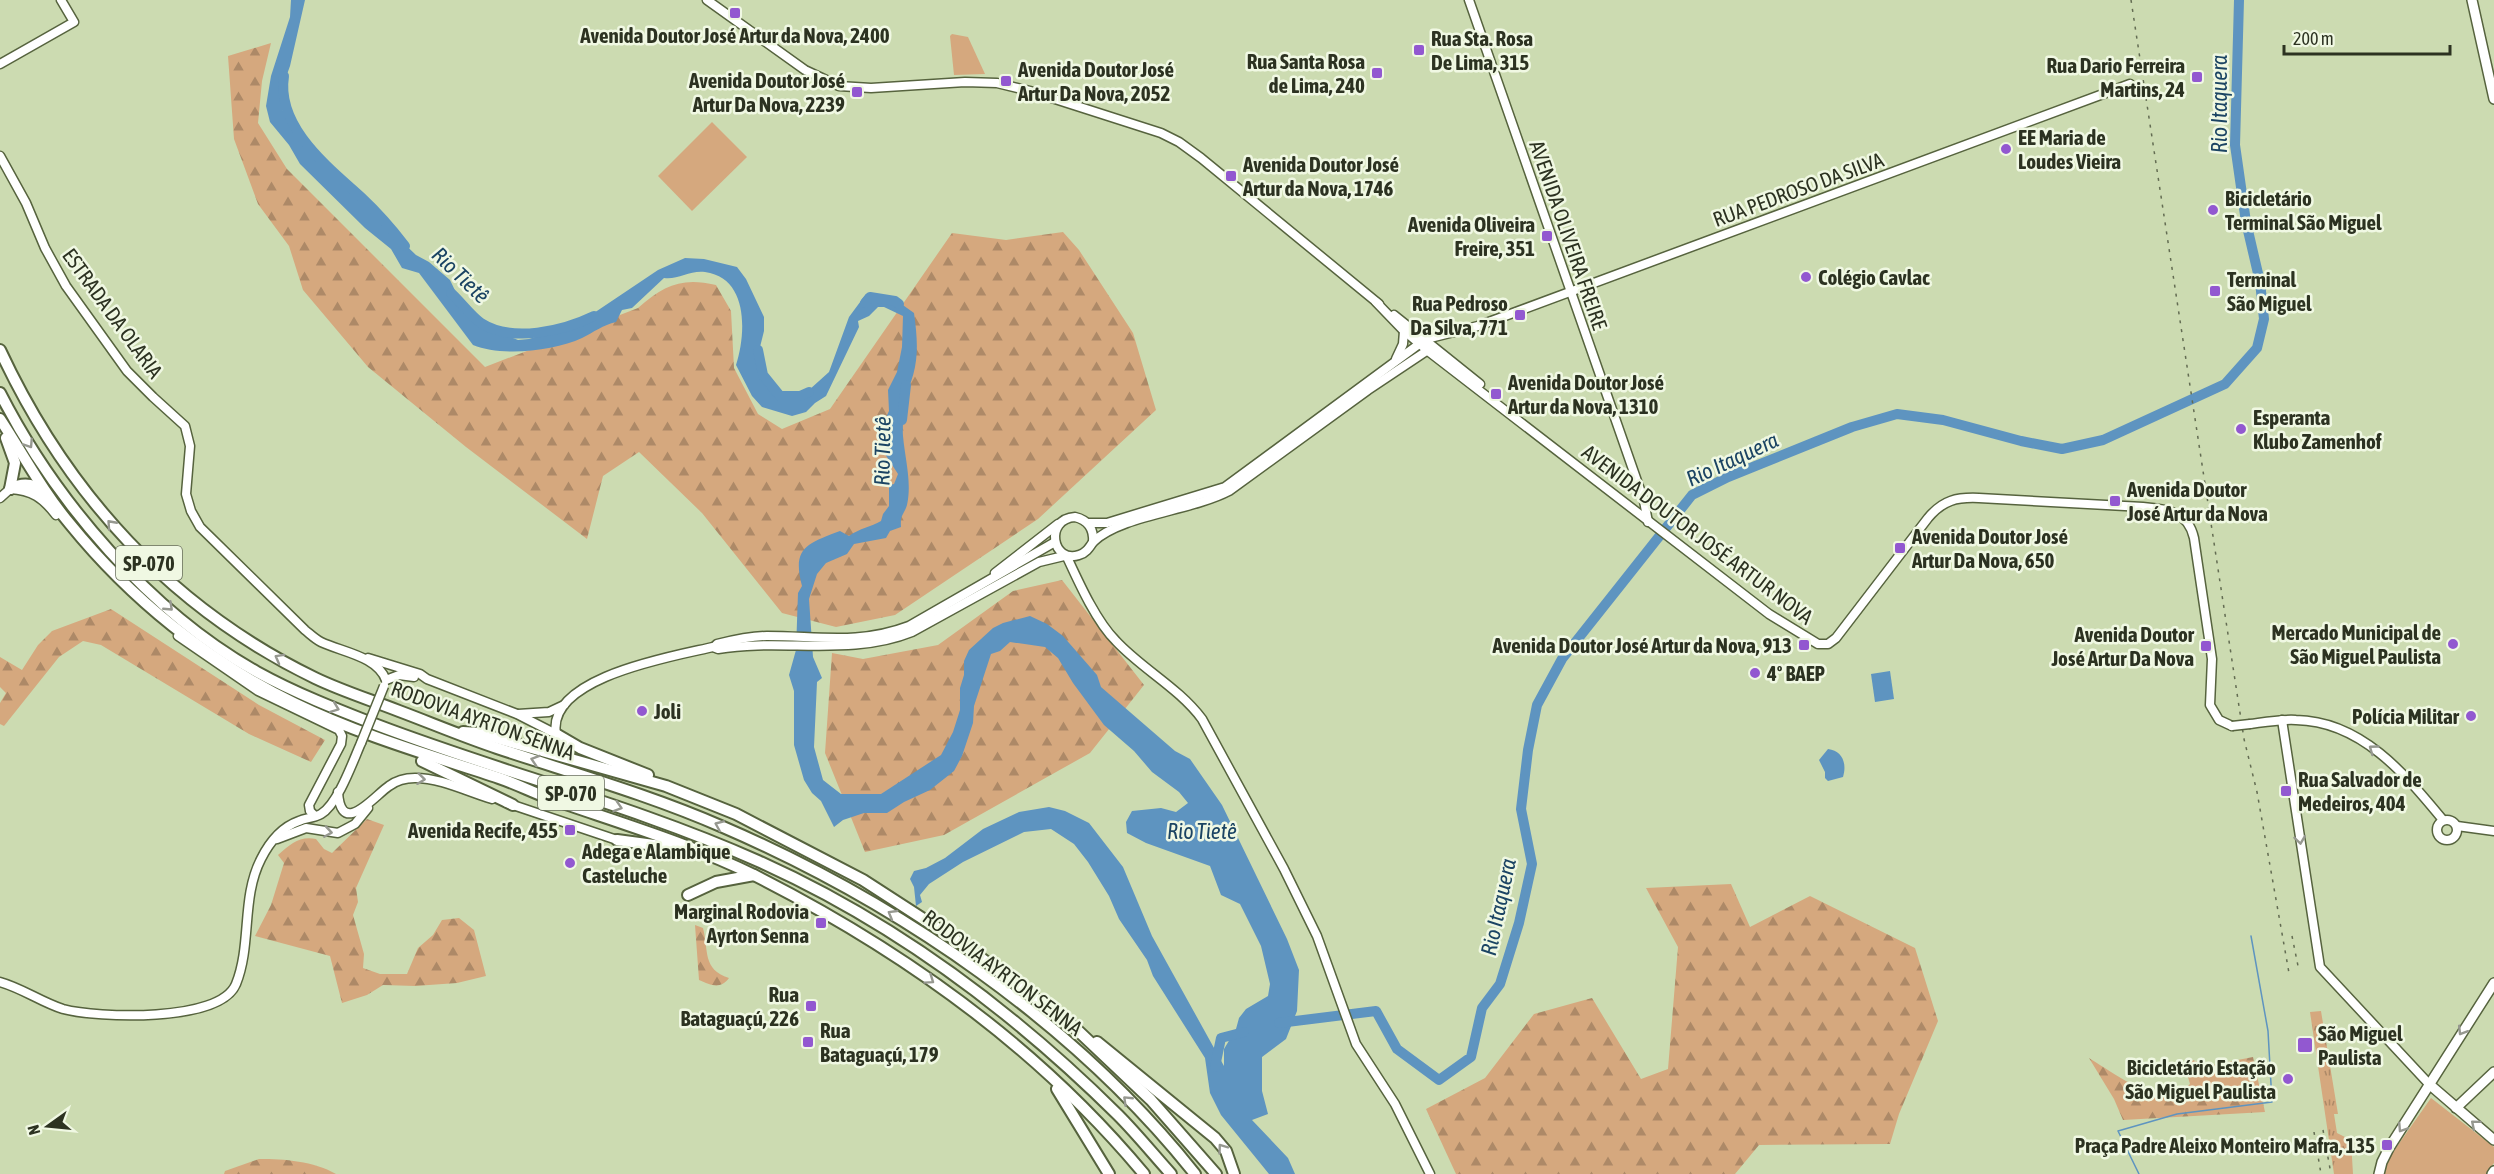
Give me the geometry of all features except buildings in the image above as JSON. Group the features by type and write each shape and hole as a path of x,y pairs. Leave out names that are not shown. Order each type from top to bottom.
{"highway":[{"name":"RODOVIA AYRTON SENNA","path":"0,350 36,421 81,487 137,552 174,586 224,623 273,655 315,678 454,731 718,825 838,882 954,954 1022,1005 1088,1062 1155,1127 1195,1174"},
{"name":"RODOVIA AYRTON SENNA","path":"0,393 24,437 53,481 108,549 176,614 228,653 256,671 319,702 478,762 657,819 760,862 823,893 891,934 980,994 1054,1055 1111,1108 1171,1174"},
{"path":"0,419 50,498 78,533 116,574 186,636 281,697 374,736 449,764 500,779 754,875 878,944 955,999 1041,1067 1094,1118 1144,1174"},
{"path":"0,425 14,458 15,473 10,489"},
{"path":"10,489 18,485 34,485 50,498"},
{"path":"454,731 479,733 666,786 736,814 863,880 965,946 1106,1048 1202,1126 1226,1151 1234,1174"},
{"path":"556,734 580,748 653,777 666,786"},
{"path":"374,736 513,805"},
{"path":"617,840 692,850"},
{"path":"688,895 716,882 754,875"},
{"path":"1074,1027 1150,1100 1216,1174"},
{"path":"1041,1067 1072,1111 1109,1174"},
{"path":"1155,1127 1204,1174"}],"main road":[{"path":"0,64 74,22 61,0"},
{"name":"AVENIDA DOUTOR JOSÉ ARTUR NOVA","path":"707,0 805,70 839,86 871,88 957,82 997,83 1161,133 1201,158 1423,342 1504,404 1508,411"},
{"name":"AVENIDA OLIVEIRA FREIRE","path":"1469,0 1635,482 1644,501 1645,519"},
{"path":"2473,1 2494,99"},
{"name":"RUA PEDROSO DA SILVA","path":"1423,342 1478,326 2130,84"},
{"name":"ESTRADA DA OLARIA","path":"0,156 18,186 45,248 66,286 128,371 188,432 190,446 186,494 194,518 305,630 319,641 359,656 420,674 427,679"},
{"name":"AVENIDA DOUTOR JOSÉ ARTUR NOVA","path":"1376,302 1404,331 1423,342"},
{"path":"1393,363 1403,345 1404,331"},
{"path":"517,714 549,712 564,705 595,681 615,671 745,638 865,645 893,640 912,632 1039,562 1086,551 1092,542 1107,531 1229,491 1431,348 1442,337"},
{"path":"979,586 1065,519 1075,517 1088,523 1107,522 1225,487 1423,342"},
{"name":"AVENIDA DOUTOR JOSÉ ARTUR NOVA","path":"1431,348 1467,381 1769,614 1810,641 1821,645 1828,644 1836,638 1928,518 1948,501 1972,498 2172,510 2187,520 2194,538 2212,659 2210,708 2219,720 2232,726 2282,720 2328,724 2373,747 2406,777 2443,820"},
{"path":"1412,361 1427,358 1467,381"},
{"path":"0,498 10,489 34,493 45,501 98,562 161,623 193,648 258,691 339,730 342,736 341,744 309,805 310,811 315,816"},
{"path":"1088,523 1093,532 1092,542"},
{"path":"1059,524 1054,536 1055,542 1069,556 1106,630 1130,656 1188,702 1202,719 1289,878 1321,946 1356,1044 1395,1104 1430,1174"},
{"path":"816,642 863,638 909,626 1055,542"},
{"name":"ESTRADA DA OLARIA","path":"359,656 378,667 385,683 405,675 427,679 517,714 556,734"},
{"path":"0,982 64,1009 106,1015 165,1014 192,1009 222,999 231,992 236,984 242,957 250,890 259,863 273,841 288,826 322,813 338,792 385,683"},
{"path":"556,734 556,717 564,705"},
{"path":"2282,720 2320,967 2429,1084 2494,1140"},
{"path":"273,841 306,828 332,833 346,831 362,817 383,790 394,782 415,778 513,805 617,840"},
{"path":"338,792 339,803 345,811 350,813 362,810 372,803"},
{"path":"2457,826 2453,839 2442,840 2437,833 2437,828 2443,820 2451,820 2457,826 2494,831"},
{"path":"2379,1174 2389,1148 2494,983"},
{"path":"2456,1108 2494,1072"}],"green space":[{"path":"952,34 968,37 985,74 954,75 950,36"},
{"path":"271,43 262,81 258,123 287,169 485,367 638,308 656,294 674,285 693,282 716,285 731,311 734,368 758,414 782,429 830,409 952,233 1006,240 1063,232 1079,250 1133,333 1156,410 1038,519 895,615 836,627 782,613 702,513 639,452 603,476 587,539 466,447 368,367 303,290 289,246 258,204 234,139 228,56"},
{"path":"712,122 747,157 692,211 658,176"},
{"path":"1062,580 1144,685 1090,753 944,835 865,852 825,753 832,653 863,659 938,645 1013,591"},
{"path":"111,609 259,705 325,740 311,762 249,734 101,645 83,641 59,657 4,726 0,724 0,703 6,693 0,687 0,657 22,670 38,645 52,631"},
{"path":"367,819 384,825 356,888 358,902 353,915 364,954 363,968 380,974 407,974 418,948 433,935 442,920 459,918 474,930 486,976 457,983 415,986 383,985 367,995 342,1003 330,956 255,936 271,905 284,863 278,855 296,842 310,838 316,839 324,849 332,853"},
{"path":"1731,884 1750,927 1810,896 1915,948 1938,1021 1899,1114 1890,1144 1759,1145 1735,1174 1456,1174 1426,1109 1485,1078 1534,1014 1592,998 1641,1079 1668,1069 1678,947 1646,888"},
{"path":"695,925 703,928 710,964 714,970 729,978 722,984 711,985 699,980"},
{"path":"2321,1011 2338,1114 2334,1114 2337,1133 2351,1140 2353,1174 2334,1174 2310,1012"},
{"path":"2253,1057 2265,1112 2123,1120 2114,1099 2089,1058 2148,1093 2169,1097 2190,1084 2185,1067 2193,1060 2207,1066"},
{"path":"2431,1098 2494,1147 2494,1163 2486,1174 2385,1174 2386,1162"},
{"path":"259,1159 299,1162 318,1166 336,1174 224,1174 225,1171"}],"water":[{"name":"Rio Tietê","path":"291,0 305,0 290,66 280,94 283,111 294,122 301,142 310,145 323,156 324,167 416,255 429,262 450,280 462,305 485,327 518,340 529,339 582,321 658,270 685,258 704,259 737,267 746,279 764,317 764,331 760,347 763,374 769,389 777,396 786,399 809,390 829,372 849,317 866,294 886,300 893,298 914,313 917,338 916,360 911,381 901,404 909,488 901,527 890,531 886,538 854,544 847,554 826,563 817,574 809,599 813,657 822,678 817,682 814,747 823,780 841,794 881,794 941,755 953,732 960,710 964,661 969,650 993,628 1030,616 1047,624 1063,636 1097,675 1101,687 1175,751 1190,759 1222,805 1287,939 1299,970 1297,1011 1286,1039 1262,1057 1262,1091 1268,1114 1252,1120 1288,1158 1295,1174 1269,1174 1221,1115 1210,1093 1205,1058 1153,976 1147,960 1119,919 1109,896 1074,844 1051,829 1024,832 963,862 929,884 920,895 922,902 916,906 914,887 910,879 914,871 926,868 945,858 983,829 1019,812 1049,807 1065,811 1089,823 1123,867 1152,936 1224,1066 1224,1049 1236,1029 1239,1018 1246,1009 1268,996 1270,984 1261,946 1240,904 1221,895 1210,866 1146,843 1127,833 1126,822 1132,811 1161,808 1176,812 1188,803 1179,792 1152,772 1134,751 1104,725 1058,658 1045,647 1010,642 1000,651 991,654 974,706 973,723 962,756 954,771 930,790 887,813 864,813 843,820 834,827 821,801 812,793 804,780 794,745 794,691 789,675 796,650 798,593 802,586 799,563 804,549 810,544 840,531 849,536 877,523 881,521 889,506 889,485 894,484 898,474 883,451 879,432 889,411 888,390 897,372 902,347 903,316 884,307 878,307 869,316 858,321 859,327 826,396 806,412 792,416 762,407 752,396 736,365 742,338 741,309 737,296 730,285 719,276 705,272 664,278 632,308 622,310 616,322 570,343 528,351 498,351 473,345 419,273 402,268 391,249 365,228 300,164 289,145 270,122 266,106 271,76 290,17"},
{"path":"1890,671 1894,699 1875,702 1871,674"},
{"path":"1828,749 1840,755 1844,767 1843,777 1828,781 1819,760"}],"waterway":[{"name":"Rio Itaquera","path":"1279,1023 1376,1011 1397,1049 1439,1080 1471,1057 1482,1008 1500,984 1519,923 1532,864 1521,809 1528,750 1537,705 1562,659 1692,495 1728,477 1852,427 1897,414 1943,420 2021,441 2062,449 2103,440 2225,384 2257,348 2264,319 2260,282 2246,222 2235,145 2239,0"},
{"name":"Rio Tietê","path":"284,76 284,95 288,112 296,129 320,159 373,209 405,246"},
{"name":"Rio Tietê","path":"451,293 481,323 507,332 538,333 568,326 594,316"},
{"name":"Rio Tietê","path":"865,303 870,297 895,301 899,304"},
{"name":"Rio Tietê","path":"758,350 763,375 780,396 800,396 809,392"},
{"name":"Rio Tietê","path":"902,420 906,385"},
{"path":"2139,1174 2118,1131 2177,1114 2272,1102 2268,1031 2251,936"},
{"name":"Rio Tietê","path":"1215,1067 1221,1038 1244,1032"}],"railway":[{"path":"2131,0 2244,739 2257,792 2289,973"},
{"path":"2292,936 2299,971"},
{"path":"2323,1130 2331,1174"},
{"path":"2314,1132 2321,1174"}],"place":[{"name":"Avenida Doutor José Artur da Nova, 2400","path":"735,13"},
{"name":"Rua Sta. Rosa De Lima, 315","path":"1419,50"},
{"name":"Rua Santa Rosa de Lima, 240","path":"1377,73"},
{"name":"Rua Dario Ferreira Martins, 24","path":"2197,77"},
{"name":"Avenida Doutor José Artur Da Nova, 2052","path":"1006,81"},
{"name":"Avenida Doutor José Artur Da Nova, 2239","path":"857,92"},
{"name":"EE Maria de Loudes Vieira","path":"2006,149"},
{"name":"Avenida Doutor José Artur da Nova, 1746","path":"1231,176"},
{"name":"Bicicletário Terminal São Miguel","path":"2213,210"},
{"name":"Avenida Oliveira Freire, 351","path":"1547,236"},
{"name":"Colégio Cavlac","path":"1806,277"},
{"name":"Terminal São Miguel","path":"2215,291"},
{"name":"Rua Pedroso Da Silva, 771","path":"1520,315"},
{"name":"Avenida Doutor José Artur da Nova, 1310","path":"1496,394"},
{"name":"Esperanta Klubo Zamenhof","path":"2241,429"},
{"name":"Avenida Doutor José Artur da Nova","path":"2115,501"},
{"name":"Avenida Doutor José Artur Da Nova, 650","path":"1900,548"},
{"name":"Mercado Municipal de São Miguel Paulista","path":"2453,644"},
{"name":"Avenida Doutor José Artur da Nova, 913","path":"1804,645"},
{"name":"Avenida Doutor José Artur Da Nova","path":"2206,646"},
{"name":"4º BAEP","path":"1755,673"},
{"name":"Joli","path":"642,711"},
{"name":"Polícia Militar","path":"2471,716"},
{"name":"Rua Salvador de Medeiros, 404","path":"2286,791"},
{"name":"Avenida Recife, 455","path":"570,830"},
{"name":"Adega e Alambique Casteluche","path":"570,863"},
{"name":"Marginal Rodovia Ayrton Senna","path":"821,923"},
{"name":"Rua Bataguaçú, 226","path":"811,1006"},
{"name":"Rua Bataguaçú, 179","path":"808,1042"},
{"name":"São Miguel Paulista","path":"2305,1045"},
{"name":"Bicicletário Estação São Miguel Paulista","path":"2288,1079"},
{"name":"Praça Padre Aleixo Monteiro Mafra, 135","path":"2387,1145"}]}
